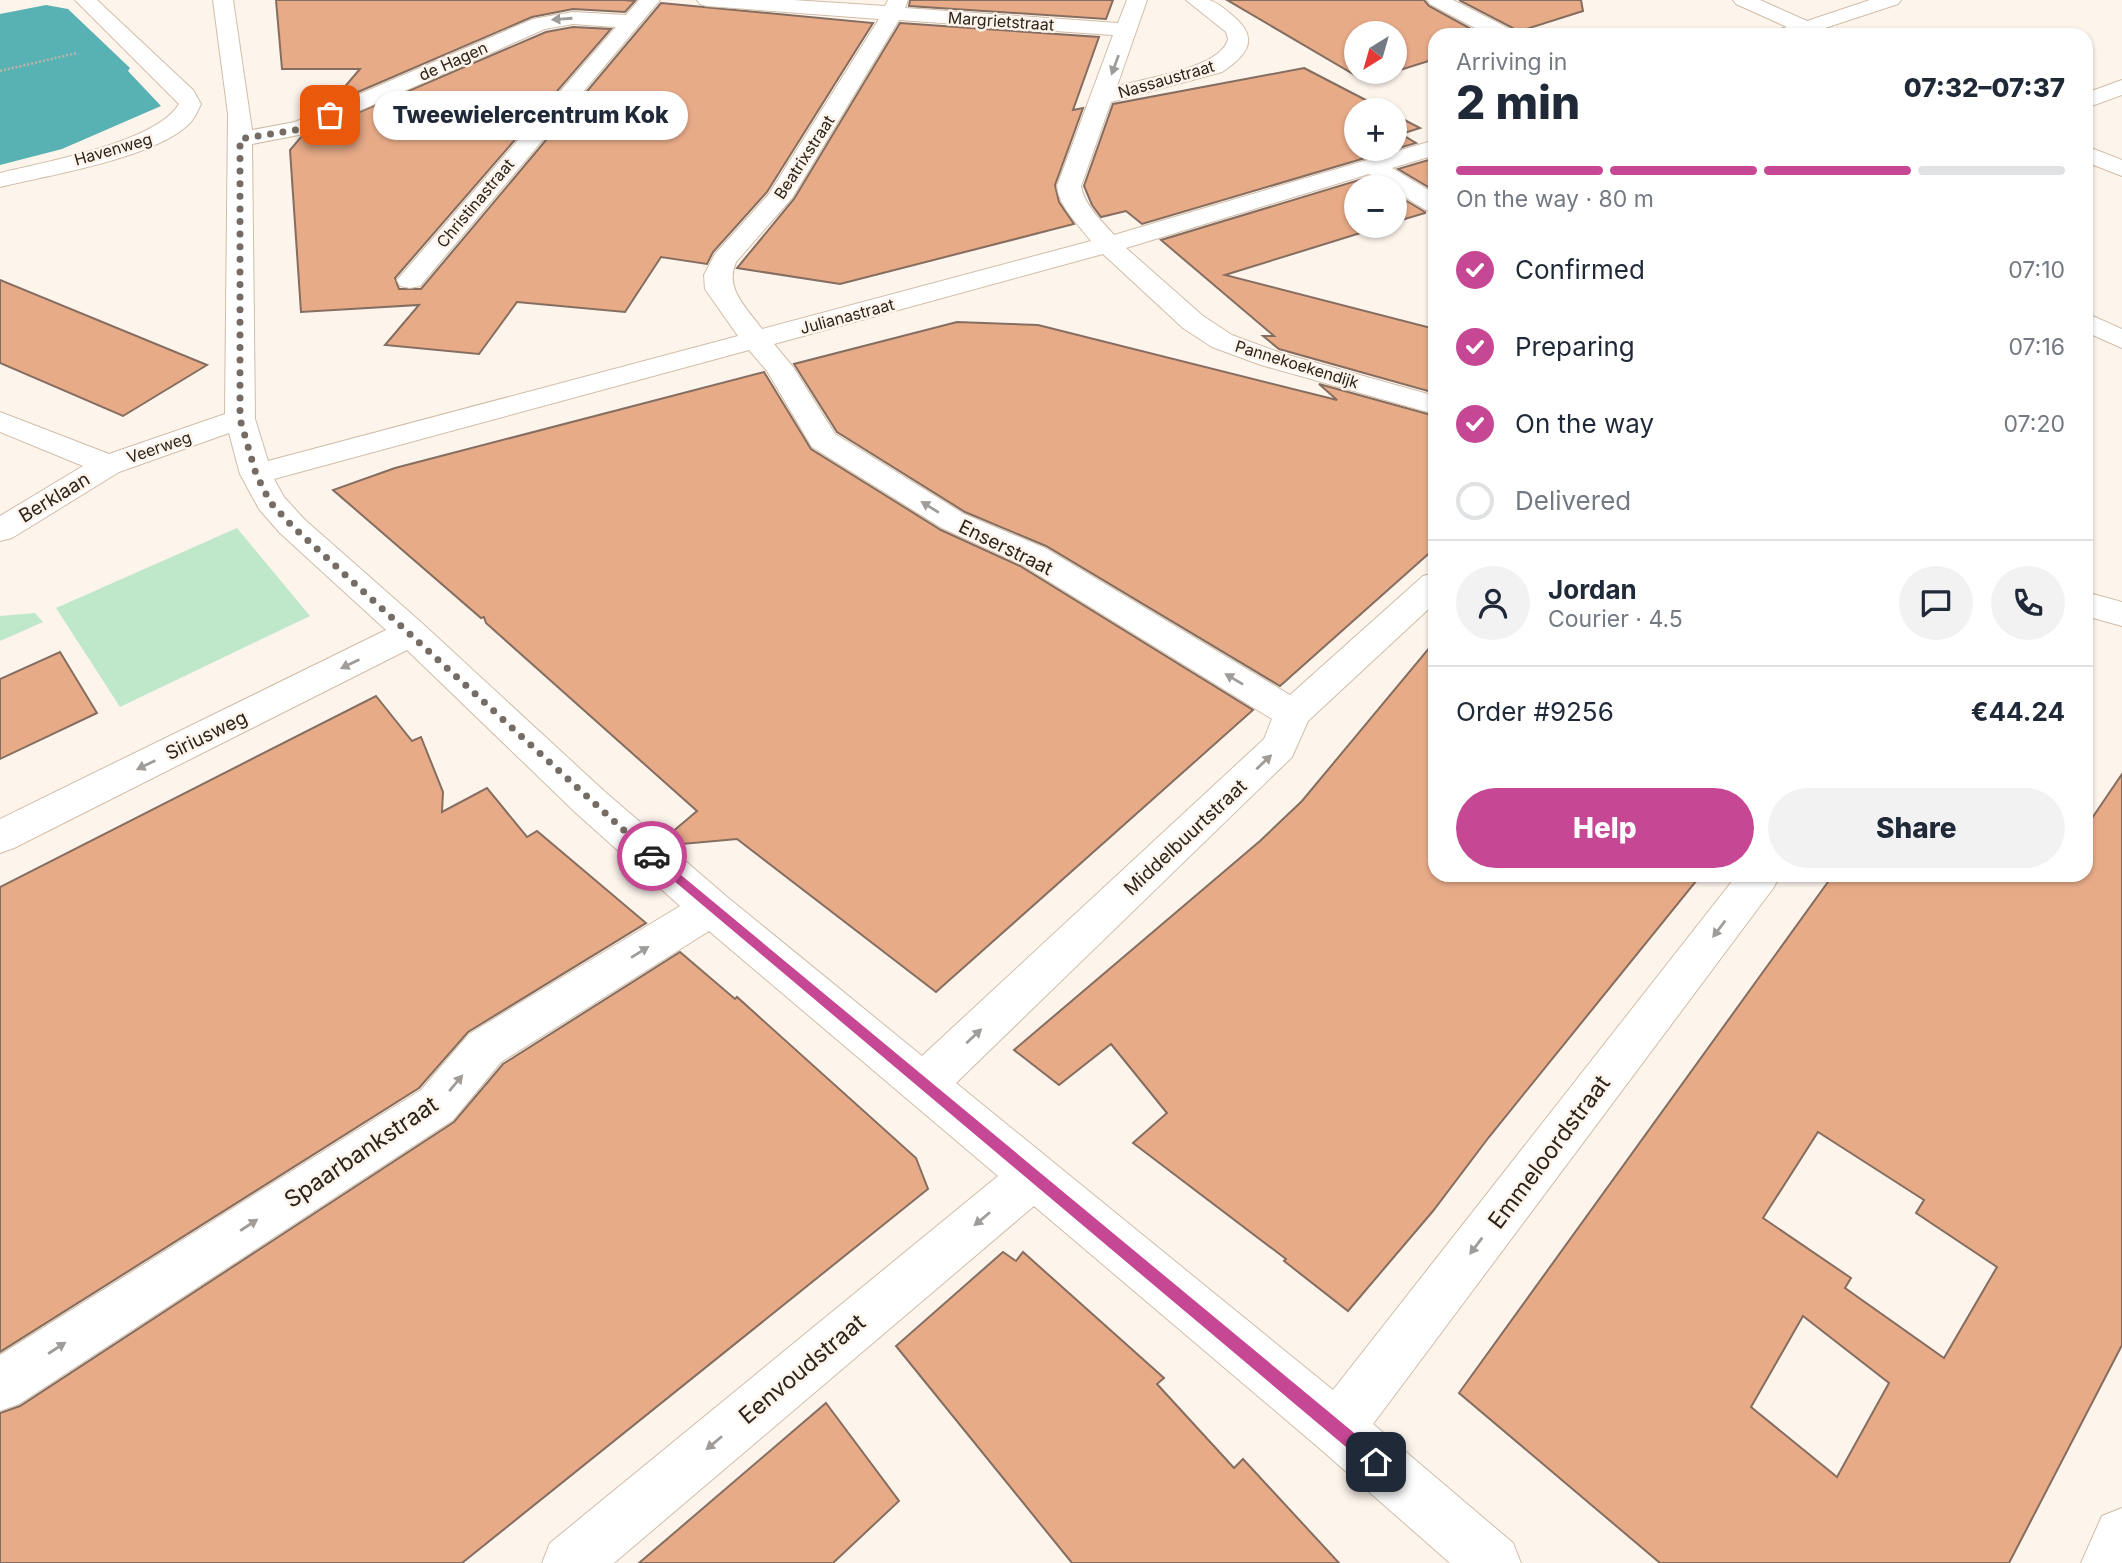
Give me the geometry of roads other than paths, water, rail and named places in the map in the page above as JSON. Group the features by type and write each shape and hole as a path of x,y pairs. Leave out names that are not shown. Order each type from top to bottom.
{"street":[{"name":"Havenweg","path":"0,180 146,141 177,125 188,114 190,104 185,95 85,0"},
{"path":"223,0 239,104 240,419 256,474 270,502 292,526 411,633 590,802 711,908 1035,1175 1337,1428 1493,1563"},
{"name":"Christinastraat","path":"410,280 650,0"},
{"name":"Margrietstraat","path":"707,0 895,6 1127,30"},
{"name":"Nassaustraat","path":"1108,245 1078,208 1070,195 1069,186 1137,0"},
{"name":"Nassaustraat","path":"1103,97 1214,67 1230,58 1238,49 1239,35 1233,25 1196,0"},
{"path":"1437,0 1491,28"},
{"path":"1743,0 1808,28"},
{"path":"1822,28 1891,0"},
{"name":"Beatrixstraat","path":"756,341 719,289 717,275 724,260 779,198 895,6"},
{"name":"de Hagen","path":"240,139 301,128 540,23 573,18 630,21"},
{"path":"2093,98 2122,87"},
{"name":"Julianastraat","path":"256,474 1108,245 1428,149"},
{"path":"2093,156 2122,169"},
{"path":"1374,167 1428,201"},
{"name":"Pannekoekendijk","path":"1108,245 1194,322 1222,341 1271,359 1428,403"},
{"name":"Enserstraat","path":"756,341 779,367 823,440 953,521 1033,556 1293,714"},
{"name":"Veerweg","path":"0,421 108,465 240,419"},
{"name":"Berklaan","path":"0,530 108,465"},
{"name":"Middelbuurtstraat","path":"925,1083 1279,747 1293,714 1428,590"},
{"path":"2093,606 2122,614"},
{"name":"Siriusweg","path":"0,837 411,633"},
{"name":"Emmeloordstraat","path":"1337,1428 1755,882"},
{"name":"Spaarbankstraat","path":"0,1385 437,1105 485,1048 711,908"},
{"name":"Eenvoudstraat","path":"570,1563 1035,1175"},
{"path":"2109,1563 2122,1536"}],"water":[{"path":"46,5 68,9 130,68 128,71 161,106 62,149 0,165 0,14"}],"place":[{"name":"Tweewielercentrum Kok","path":"330,115"}]}
